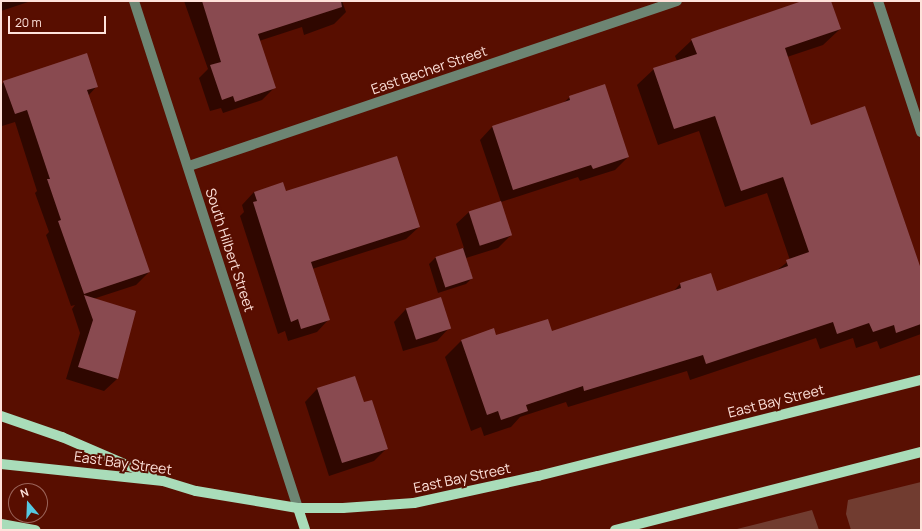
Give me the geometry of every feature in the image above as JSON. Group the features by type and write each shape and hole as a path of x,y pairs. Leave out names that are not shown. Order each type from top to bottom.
{"main road":[{"name":"East Bay Street","path":"1,464 163,481 196,491 298,508 343,508 414,503 538,476 921,380"},
{"path":"1,416 62,437 163,481"},
{"path":"614,530 921,452"},
{"path":"298,508 305,530"},
{"path":"1,524 35,530"}],"street":[{"name":"South Hilbert Street","path":"134,1 189,166 298,508"},
{"name":"East Becher Street","path":"189,166 677,1"},
{"path":"878,1 921,132"}],"shaded area":[{"path":"921,482 921,530 851,530 846,514 848,500"},
{"path":"812,510 819,530 733,530"}],"building":[{"path":"202,1 341,1 342,7 258,34 276,88 235,102 233,96 222,100 210,65 221,62"},
{"path":"802,1 831,1 841,29 785,48 811,125 865,106 921,269 921,324 896,333 894,325 873,332 869,323 837,334 833,322 706,364 703,355 584,391 583,386 526,405 528,411 501,420 498,411 487,415 461,340 494,328 496,335 548,319 552,331 681,288 680,283 711,273 717,291 788,266 786,260 809,252 783,177 741,191 715,116 674,129 653,68 697,54 691,39"},
{"path":"87,53 98,87 87,90 150,272 84,294 58,221 61,220 47,179 50,179 27,110 15,114 3,81"},
{"path":"605,84 629,157 593,169 591,165 513,190 492,126 570,100 569,96"},
{"path":"397,156 420,227 311,262 330,320 301,329 298,319 291,322 253,202 257,201 254,192 283,182 286,191"},
{"path":"501,201 512,235 480,246 469,212"},
{"path":"463,248 473,278 445,287 435,257"},
{"path":"84,295 136,311 118,379 78,367 93,320"},
{"path":"441,297 451,328 416,340 406,308"},
{"path":"355,376 364,402 372,400 388,449 342,463 317,388"}]}
